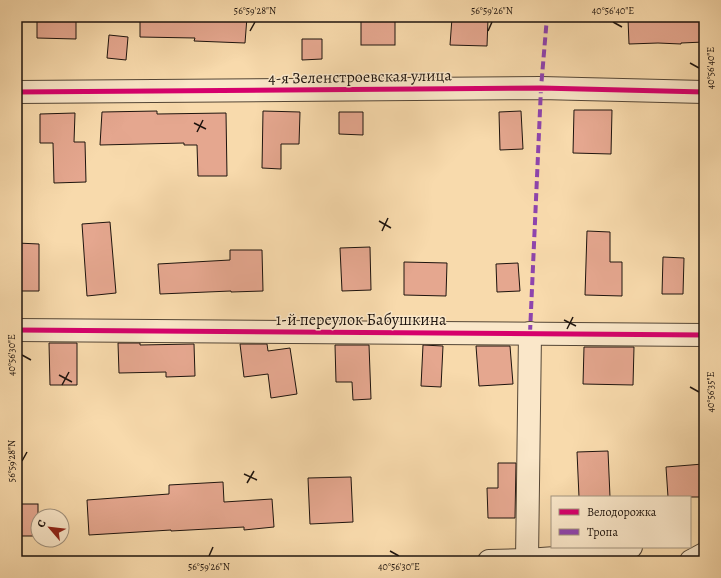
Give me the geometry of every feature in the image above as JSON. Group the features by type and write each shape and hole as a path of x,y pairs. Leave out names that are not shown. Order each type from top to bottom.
{"street":[{"name":"4-я Зеленстроевская улица","path":"17,92 541,88 704,92"},
{"name":"1-й переулок Бабушкина","path":"17,330 704,335"},
{"path":"527,560 530,333"},
{"path":"489,561 612,554 629,548"},
{"path":"691,561 704,554"}],"building":[{"path":"37,17 76,17 76,39 37,38"},
{"path":"140,17 247,17 245,43 194,41 195,38 140,37"},
{"path":"452,18 488,19 487,46 450,45"},
{"path":"704,18 704,42 681,44 629,44 628,19"},
{"path":"361,20 395,20 395,45 361,45"},
{"path":"109,35 128,37 126,60 107,58"},
{"path":"302,39 322,39 322,59 302,60"},
{"path":"574,110 612,110 611,154 573,153"},
{"path":"157,111 157,114 226,113 227,176 198,176 197,145 184,145 184,143 100,145 102,112"},
{"path":"263,111 300,112 299,144 281,144 281,169 262,168"},
{"path":"521,111 523,149 500,150 499,112"},
{"path":"339,112 363,112 363,135 339,134"},
{"path":"75,113 74,142 85,142 86,182 54,183 53,143 40,143 40,114"},
{"path":"110,222 116,293 87,296 82,224"},
{"path":"587,231 610,232 610,262 622,262 622,296 585,295"},
{"path":"17,243 39,244 39,291 17,291"},
{"path":"370,247 371,290 342,291 340,248"},
{"path":"230,250 262,250 263,291 160,294 158,264 230,260"},
{"path":"663,257 684,258 683,294 662,294"},
{"path":"404,262 447,263 446,296 404,295"},
{"path":"518,263 520,291 497,292 496,264"},
{"path":"49,343 77,343 77,385 50,385"},
{"path":"118,343 140,343 140,345 194,344 195,376 166,377 166,372 119,373"},
{"path":"240,344 267,344 268,351 290,348 297,394 271,398 268,374 244,377"},
{"path":"335,345 369,345 371,399 353,400 352,382 336,382"},
{"path":"423,345 443,346 441,387 421,386"},
{"path":"476,346 510,346 513,384 479,386"},
{"path":"584,347 634,347 633,385 583,384"},
{"path":"608,451 610,496 579,496 577,452"},
{"path":"498,463 516,463 515,518 488,518 487,488 498,488"},
{"path":"703,464 704,497 668,496 666,467"},
{"path":"351,477 353,522 310,524 308,478"},
{"path":"223,482 224,502 272,499 274,527 244,530 244,527 89,535 87,500 169,494 169,485"},
{"path":"17,504 38,504 38,508 30,508 30,536 17,536"}],"marked path":[{"path":"530,333 541,88 547,17"}],"cycle path":[{"path":"17,92 541,88 704,92"},
{"path":"17,330 704,335"}]}
